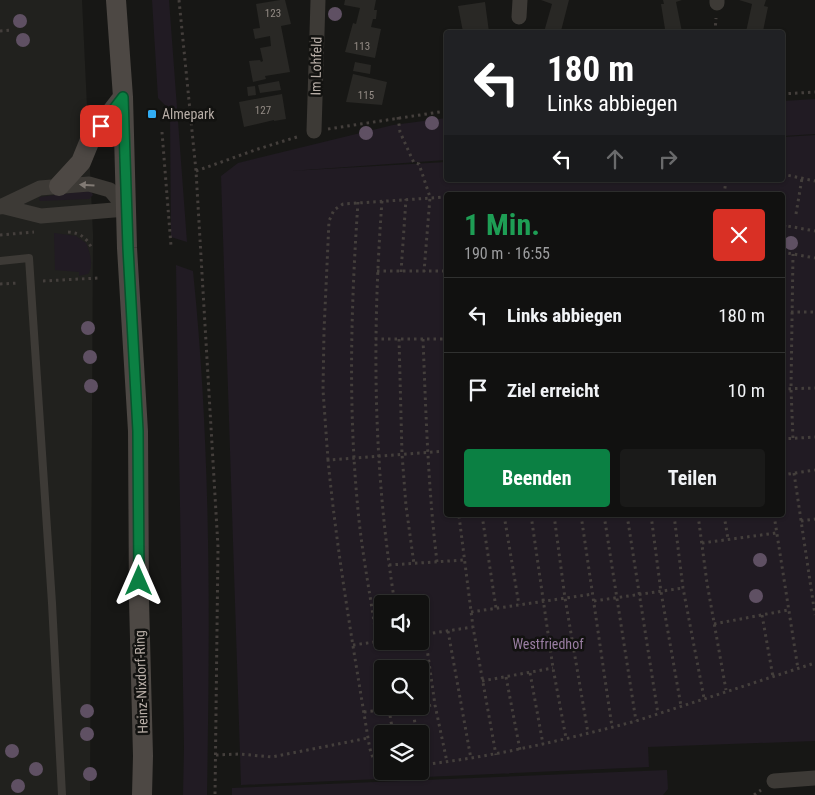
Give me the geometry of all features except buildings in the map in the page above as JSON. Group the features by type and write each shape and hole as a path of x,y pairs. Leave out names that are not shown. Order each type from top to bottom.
{"main road":[{"name":"Heinz-Nixdorf-Ring","path":"116,0 123,97 126,209 138,431 142,795"},
{"path":"60,186 81,162 90,140 123,97"}],"street":[{"name":"Im Lohfeld","path":"314,131 318,0"},
{"path":"519,18 520,0"},
{"path":"0,206 40,188 89,184 110,190 126,209"},
{"path":"0,206 41,216 126,209"},
{"path":"774,781 815,778"}],"lane":[{"path":"0,261 29,258 52,603 62,795"}],"path":[{"path":"179,0 196,171 218,547 214,794 218,795"},
{"path":"0,31 12,30"},
{"path":"785,94 815,92"},
{"path":"196,171 258,148 314,131 444,111"},
{"path":"398,117 400,132 414,163 419,164 430,197 424,272"},
{"path":"162,132 171,246"},
{"path":"785,175 815,181"},
{"path":"796,214 802,178"},
{"path":"374,760 371,755 368,738 333,515 328,460 324,351 329,221 334,210 343,204 444,197"},
{"path":"401,272 406,199"},
{"path":"382,201 375,339 382,508 394,595"},
{"path":"358,202 353,271 351,381 358,511 374,621"},
{"path":"785,225 815,231"},
{"path":"65,231 82,235 88,240 92,249"},
{"path":"0,234 35,232"},
{"path":"785,253 815,258"},
{"path":"792,438 791,312 793,254"},
{"path":"377,271 444,271"},
{"path":"0,284 98,278"},
{"path":"791,312 815,312"},
{"path":"375,339 444,339"},
{"path":"399,339 402,454 406,506 414,564"},
{"path":"424,339 430,505 437,562"},
{"path":"785,389 815,388"},
{"path":"785,439 815,438"},
{"path":"328,460 444,451"},
{"path":"785,474 815,470"},
{"path":"794,473 815,615"},
{"path":"459,517 473,627 496,755"},
{"path":"482,517 496,608"},
{"path":"504,517 519,605"},
{"path":"531,517 542,601 566,738"},
{"path":"554,517 565,598 588,733"},
{"path":"581,517 612,727"},
{"path":"604,517 636,721"},
{"path":"627,517 658,714"},
{"path":"651,517 661,592 681,706"},
{"path":"674,517 683,588 704,698"},
{"path":"698,517 726,690"},
{"path":"724,517 728,539"},
{"path":"774,517 798,669"},
{"path":"801,521 815,519"},
{"path":"702,542 776,533"},
{"path":"389,565 464,560"},
{"path":"810,587 815,586"},
{"path":"594,601 683,588"},
{"path":"471,612 592,594"},
{"path":"714,624 788,610"},
{"path":"762,615 773,676"},
{"path":"429,633 473,627"},
{"path":"448,631 470,759"},
{"path":"353,645 374,642"},
{"path":"427,650 447,762"},
{"path":"429,764 520,750 636,721 726,690 815,663"},
{"path":"482,681 553,668"},
{"path":"530,673 543,744"},
{"path":"506,677 520,750"},
{"path":"429,706 436,705"},
{"path":"364,712 374,711"},
{"path":"215,755 272,757 368,738"}],"shaded area":[{"path":"0,0 82,0 93,234 90,795 0,795"}],"green space":[{"path":"152,0 169,0 187,242 171,237 170,110 158,98"},
{"path":"815,99 815,134 785,136 785,101"},
{"name":"Westfriedhof","path":"444,118 444,160 290,171 444,162 444,182 785,182 785,137 815,135 815,741 648,747 649,767 429,777 429,725 374,725 374,779 241,785 221,176 238,163 393,125"},
{"path":"91,191 93,195 89,199 40,201 39,199 40,197"},
{"path":"54,233 76,236 86,243 91,263 88,274 79,276 79,272 55,270"},
{"path":"176,265 193,271 203,402 209,598 207,795 183,795 184,747"},
{"path":"667,770 668,789 663,795 232,795 232,788"}],"place":[{"name":"Almepark","path":"152,114"}],"route":[{"path":"101,126 123,97 128,248 138,431 139,581"}]}
